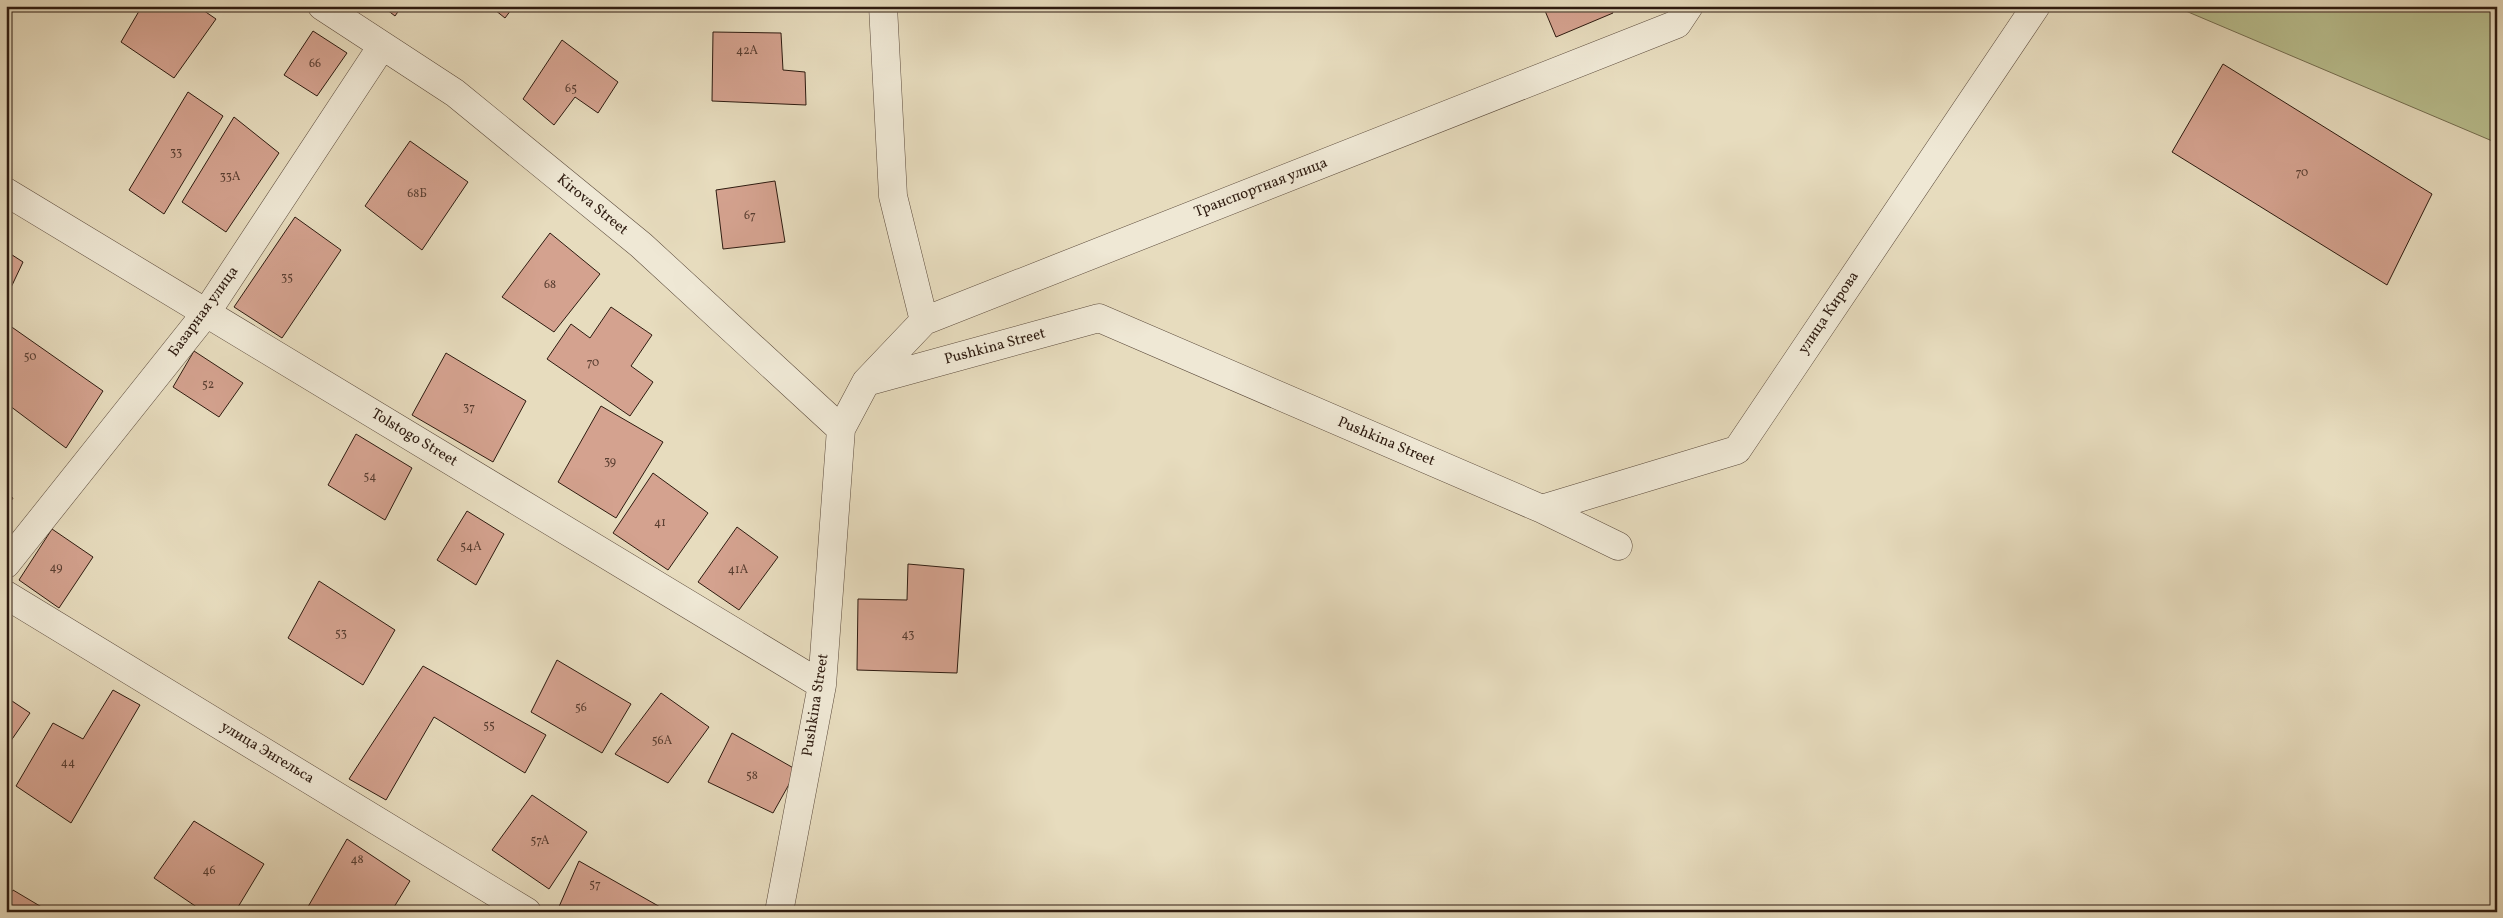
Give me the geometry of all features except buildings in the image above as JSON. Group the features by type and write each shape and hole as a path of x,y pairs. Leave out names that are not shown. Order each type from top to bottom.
{"street":[{"name":"Kirova Street","path":"322,6 455,93 641,245 841,429"},
{"path":"883,6 893,196 924,321"},
{"name":"улица Кирова","path":"1542,509 1737,450 2036,6"},
{"name":"Транспортная улица","path":"866,382 924,321 1678,12"},
{"name":"Базарная улица","path":"6,564 206,313 382,46"},
{"name":"Tolstogo Street","path":"6,192 822,684"},
{"name":"Pushkina Street","path":"779,912 822,684 841,429 866,382 1099,318 1542,509 1618,546"},
{"name":"улица Энгельса","path":"6,595 527,912"}],"green space":[{"path":"2174,6 2497,6 2497,143"}]}
